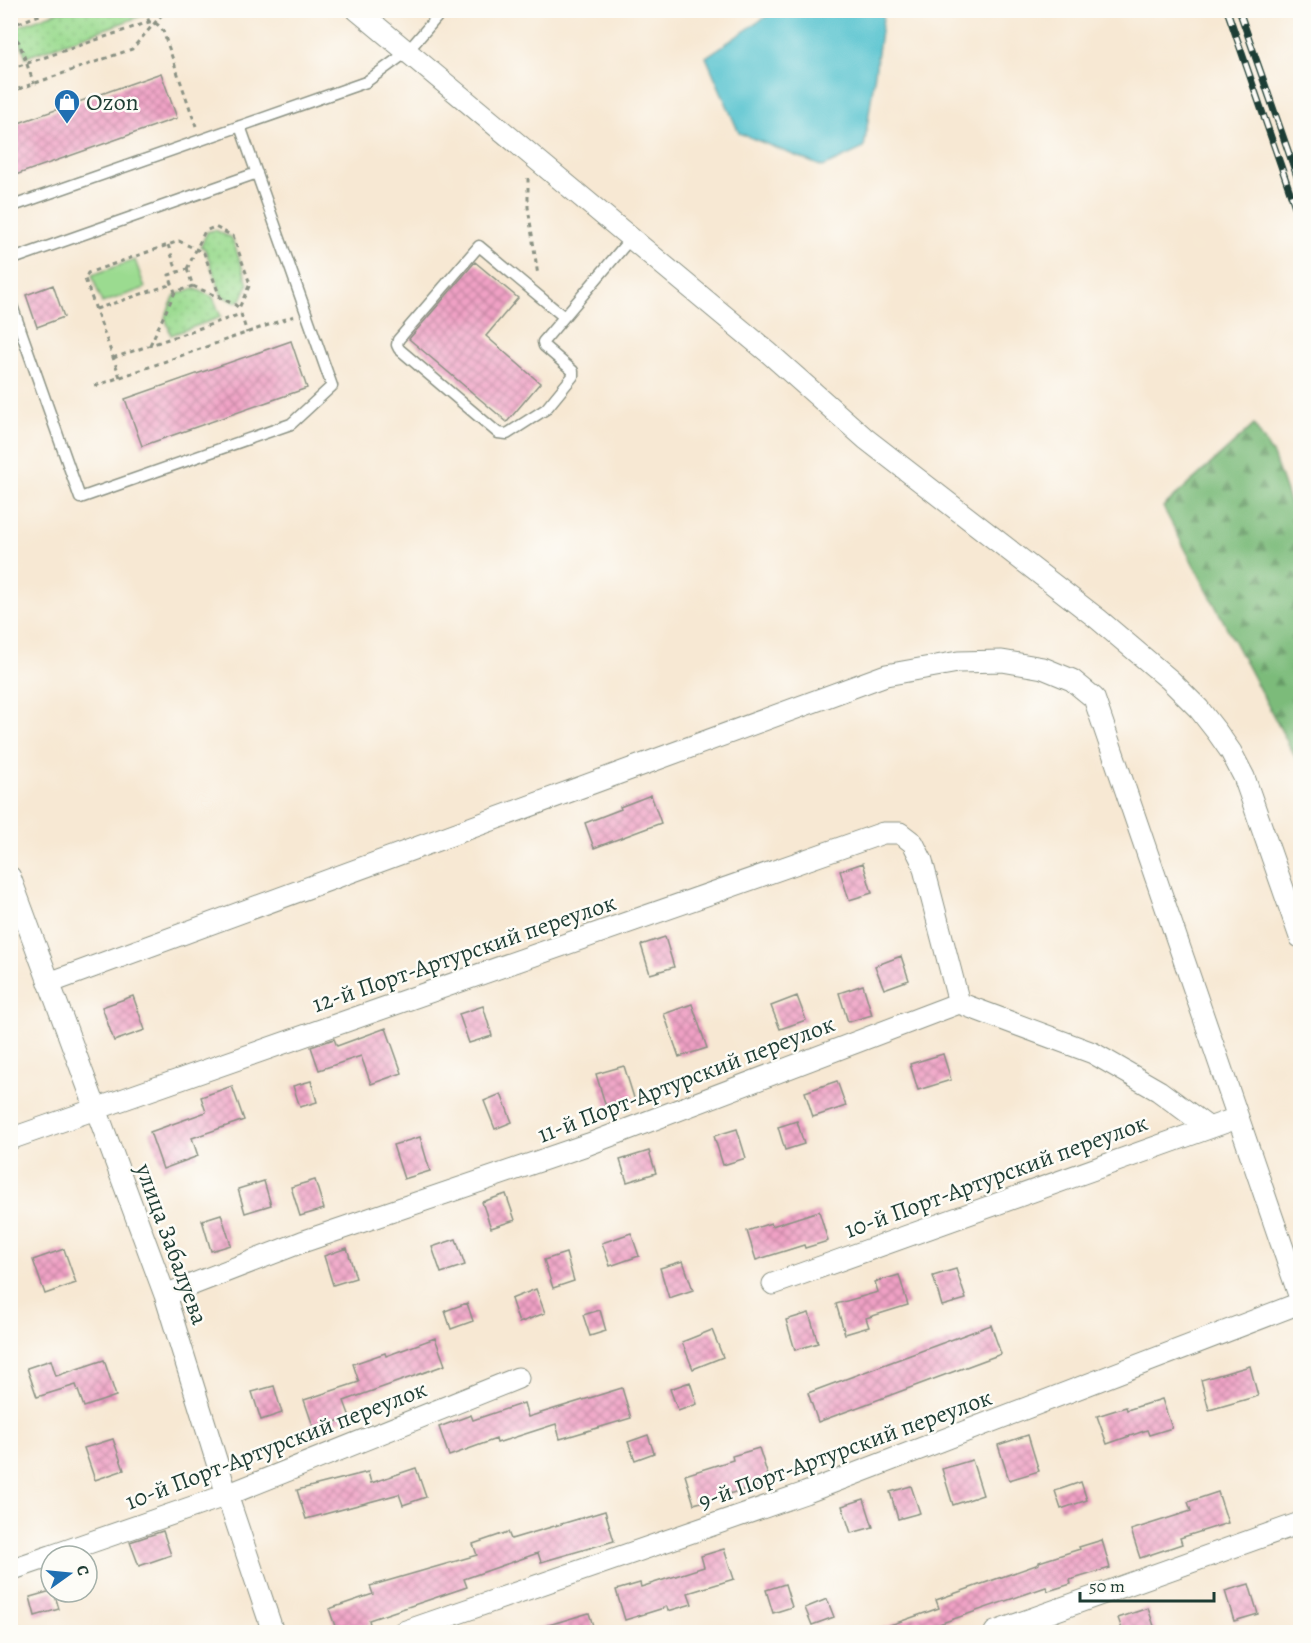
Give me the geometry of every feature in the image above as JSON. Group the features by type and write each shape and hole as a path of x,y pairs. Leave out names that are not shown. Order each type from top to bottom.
{"street":[{"path":"357,10 769,353 867,439 1098,619 1170,680 1199,709 1232,752 1244,777 1300,937"},
{"path":"49,983 886,675 958,662 1002,661 1043,668 1072,680 1094,698 1300,1298"},
{"name":"12-й Порт-Артурский переулок","path":"10,1139 883,833 900,833 913,843 922,861 959,1003"},
{"name":"улица Забалуева","path":"10,877 165,1295 227,1495 273,1632"},
{"path":"959,1003 1093,1053 1159,1091 1209,1128"},
{"name":"11-й Порт-Артурский переулок","path":"165,1295 302,1242 589,1144 959,1003"},
{"name":"10-й Порт-Артурский переулок","path":"773,1284 1238,1118"},
{"name":"9-й Порт-Артурский переулок","path":"403,1632 805,1493 1300,1303"},
{"name":"10-й Порт-Артурский переулок","path":"86,1544 227,1495 518,1378"},
{"path":"995,1632 1300,1523"},
{"name":"10-й Порт-Артурский переулок","path":"10,1570 39,1560"}],"lane":[{"path":"10,207 366,82 407,52 443,10"},
{"path":"10,300 80,498 291,424 332,386 240,126"},
{"path":"10,260 257,173"},
{"path":"564,317 479,246 398,340 397,345 489,426 503,435 546,409 573,376 573,371 543,344 631,238"}],"path":[{"path":"10,26 52,10"},
{"path":"145,10 149,21"},
{"path":"10,92 132,50 166,10"},
{"path":"10,69 149,21 155,23 159,25 166,38 201,140"},
{"path":"10,33 16,38 34,84"},
{"path":"10,42 16,38"},
{"path":"528,178 528,207 542,298"},
{"path":"193,286 187,269 205,231 215,227 233,236 250,284 239,308 247,333"},
{"path":"120,377 85,279 88,273 179,241 204,253 219,297"},
{"path":"168,245 177,272"},
{"path":"175,292 169,275 187,269"},
{"path":"96,309 172,284"},
{"path":"149,346 175,292 193,286 239,308"},
{"path":"94,386 306,312"},
{"path":"113,358 240,314"}],"green space":[{"path":"60,11 142,11 144,15 26,57 19,38 11,29"},
{"path":"215,230 232,238 248,284 241,300 235,302 222,296 205,249 201,246 207,232"},
{"path":"135,260 145,288 102,303 92,275"},
{"path":"194,288 213,297 221,317 171,335 165,317 175,295"},
{"path":"1254,425 1273,455 1300,532 1300,766 1163,507"}],"water":[{"path":"767,11 884,11 864,148 823,167 739,133 706,57 770,14"}],"building":[{"path":"161,73 177,118 10,177 10,126"},
{"path":"475,262 518,298 486,336 540,383 507,422 409,339"},
{"path":"53,285 64,317 37,327 26,295"},
{"path":"291,341 307,388 142,446 125,399"},
{"path":"651,795 661,823 594,848 585,823"},
{"path":"863,863 872,893 849,900 840,871"},
{"path":"665,937 674,967 650,974 641,945"},
{"path":"901,956 909,980 884,989 875,966"},
{"path":"863,985 872,1015 848,1022 839,993"},
{"path":"133,996 145,1030 114,1041 102,1007"},
{"path":"797,996 806,1020 780,1029 771,1006"},
{"path":"692,1004 707,1048 679,1057 664,1014"},
{"path":"483,1006 492,1036 469,1043 459,1014"},
{"path":"386,1028 402,1073 371,1084 361,1056 319,1070 311,1047 334,1039 337,1046"},
{"path":"943,1054 951,1080 918,1090 910,1064"},
{"path":"624,1066 635,1101 607,1110 596,1074"},
{"path":"311,1081 317,1102 300,1107 293,1086"},
{"path":"837,1081 846,1106 813,1117 805,1092"},
{"path":"232,1086 244,1120 192,1138 198,1156 163,1169 150,1132 206,1112 201,1097"},
{"path":"501,1094 512,1122 495,1129 484,1101"},
{"path":"797,1121 804,1144 785,1150 778,1127"},
{"path":"737,1129 746,1158 723,1165 714,1136"},
{"path":"420,1137 430,1171 404,1179 393,1145"},
{"path":"649,1151 656,1173 627,1182 620,1160"},
{"path":"315,1180 324,1209 300,1216 291,1187"},
{"path":"264,1181 271,1205 245,1213 238,1189"},
{"path":"506,1194 515,1220 491,1228 482,1202"},
{"path":"819,1211 828,1241 805,1248 804,1245 756,1260 747,1231 771,1223 772,1226"},
{"path":"221,1214 231,1245 211,1251 202,1220"},
{"path":"631,1233 639,1256 610,1266 602,1243"},
{"path":"456,1239 465,1265 441,1273 432,1247"},
{"path":"347,1248 356,1278 333,1285 324,1256"},
{"path":"64,1249 76,1283 45,1294 33,1260"},
{"path":"566,1253 574,1281 553,1288 544,1260"},
{"path":"683,1261 693,1290 669,1298 660,1268"},
{"path":"956,1269 966,1299 942,1306 933,1276"},
{"path":"899,1275 908,1305 866,1318 869,1327 845,1334 836,1304 878,1292 875,1282"},
{"path":"536,1289 545,1313 519,1323 511,1299"},
{"path":"467,1303 473,1321 451,1329 445,1311"},
{"path":"600,1310 606,1331 590,1336 583,1315"},
{"path":"809,1313 818,1343 795,1350 786,1320"},
{"path":"991,1325 1001,1354 818,1422 808,1393"},
{"path":"712,1330 723,1357 693,1369 682,1342"},
{"path":"435,1338 445,1365 344,1401 350,1417 314,1429 304,1400 359,1382 353,1364 385,1353 386,1356"},
{"path":"51,1360 56,1376 104,1360 116,1396 84,1407 76,1385 37,1397 27,1368"},
{"path":"1250,1366 1258,1396 1209,1410 1201,1380"},
{"path":"690,1382 697,1404 678,1411 670,1389"},
{"path":"274,1386 282,1413 261,1420 252,1392"},
{"path":"622,1388 631,1418 560,1439 556,1424 497,1443 496,1439 449,1456 439,1427 471,1415 473,1420 524,1403 528,1417"},
{"path":"1162,1399 1172,1428 1149,1435 1147,1430 1107,1444 1097,1416"},
{"path":"648,1435 654,1453 635,1460 628,1442"},
{"path":"1028,1435 1039,1471 1009,1480 998,1445"},
{"path":"113,1439 124,1470 95,1480 84,1448"},
{"path":"759,1448 770,1482 694,1504 685,1475 733,1460 732,1456"},
{"path":"972,1460 983,1495 953,1505 942,1469"},
{"path":"416,1468 426,1497 403,1505 399,1494 306,1519 297,1490 368,1472 371,1483"},
{"path":"1081,1482 1087,1500 1061,1509 1055,1491"},
{"path":"911,1486 920,1513 898,1519 890,1492"},
{"path":"1218,1492 1228,1523 1180,1538 1182,1544 1140,1558 1131,1530 1191,1511 1188,1502"},
{"path":"864,1499 873,1527 851,1533 842,1506"},
{"path":"605,1511 614,1541 541,1562 538,1553 464,1579 467,1587 369,1620 370,1624 346,1632 337,1632 329,1609 373,1594 370,1586 477,1555 473,1544 508,1532 511,1539"},
{"path":"163,1531 171,1555 139,1566 130,1542"},
{"path":"1102,1540 1110,1568 1070,1580 1071,1584 1048,1591 1046,1587 916,1632 876,1632 876,1630 939,1608 936,1600"},
{"path":"724,1549 734,1579 688,1593 692,1604 668,1611 667,1607 625,1620 616,1590 640,1583 641,1587 704,1567 701,1556"},
{"path":"785,1584 792,1607 773,1613 766,1590"},
{"path":"1249,1584 1258,1614 1234,1621 1225,1591"},
{"path":"39,1594 39,1604 58,1604 59,1609 35,1616 30,1597"},
{"path":"827,1599 834,1617 812,1625 805,1608"},
{"path":"1148,1608 1156,1632 1123,1632 1118,1618"},
{"path":"589,1613 595,1632 536,1632 535,1629"}],"railway":[{"path":"1227,10 1300,221"},
{"path":"1239,10 1300,185"}],"place":[{"name":"Ozon","path":"67,125"}]}
